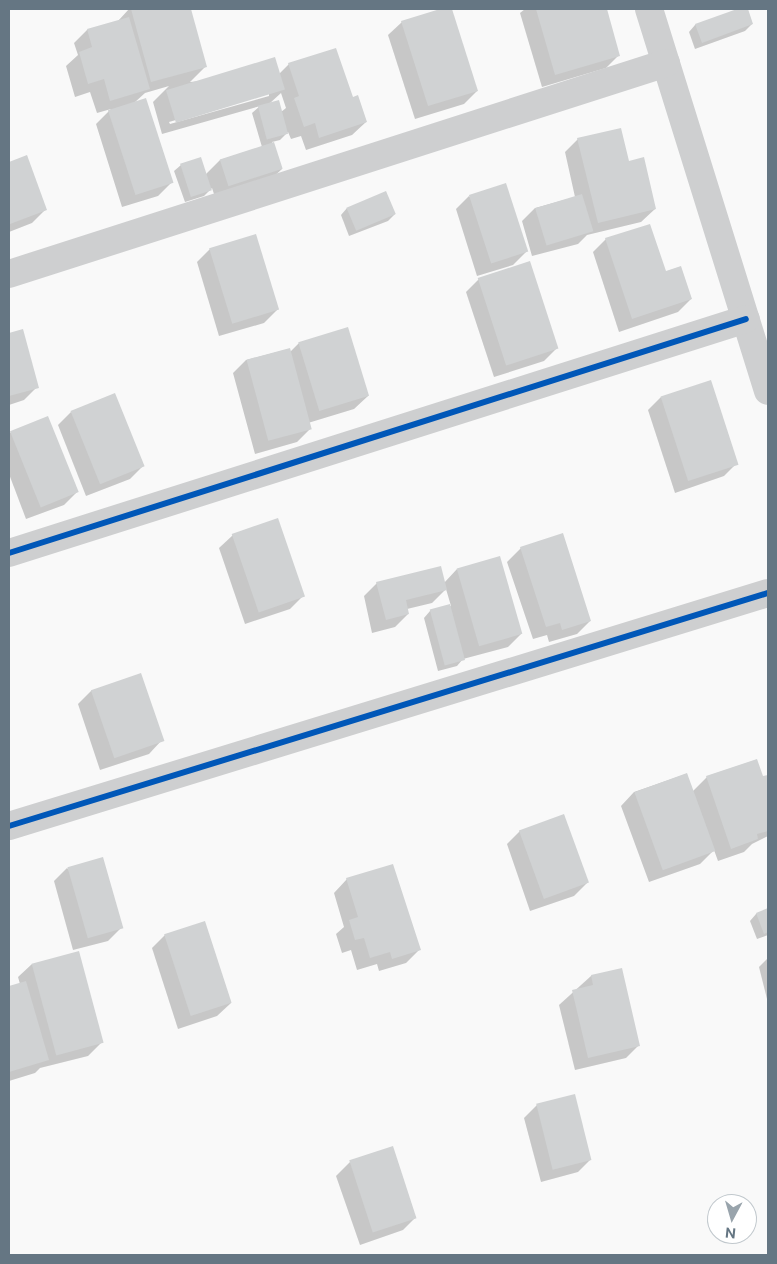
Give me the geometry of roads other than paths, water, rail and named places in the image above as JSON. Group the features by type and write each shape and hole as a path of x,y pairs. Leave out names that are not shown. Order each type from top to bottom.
{"street":[{"path":"649,9 768,391"},
{"path":"9,274 666,63"},
{"path":"9,552 746,319"},
{"path":"9,826 768,593"}]}
